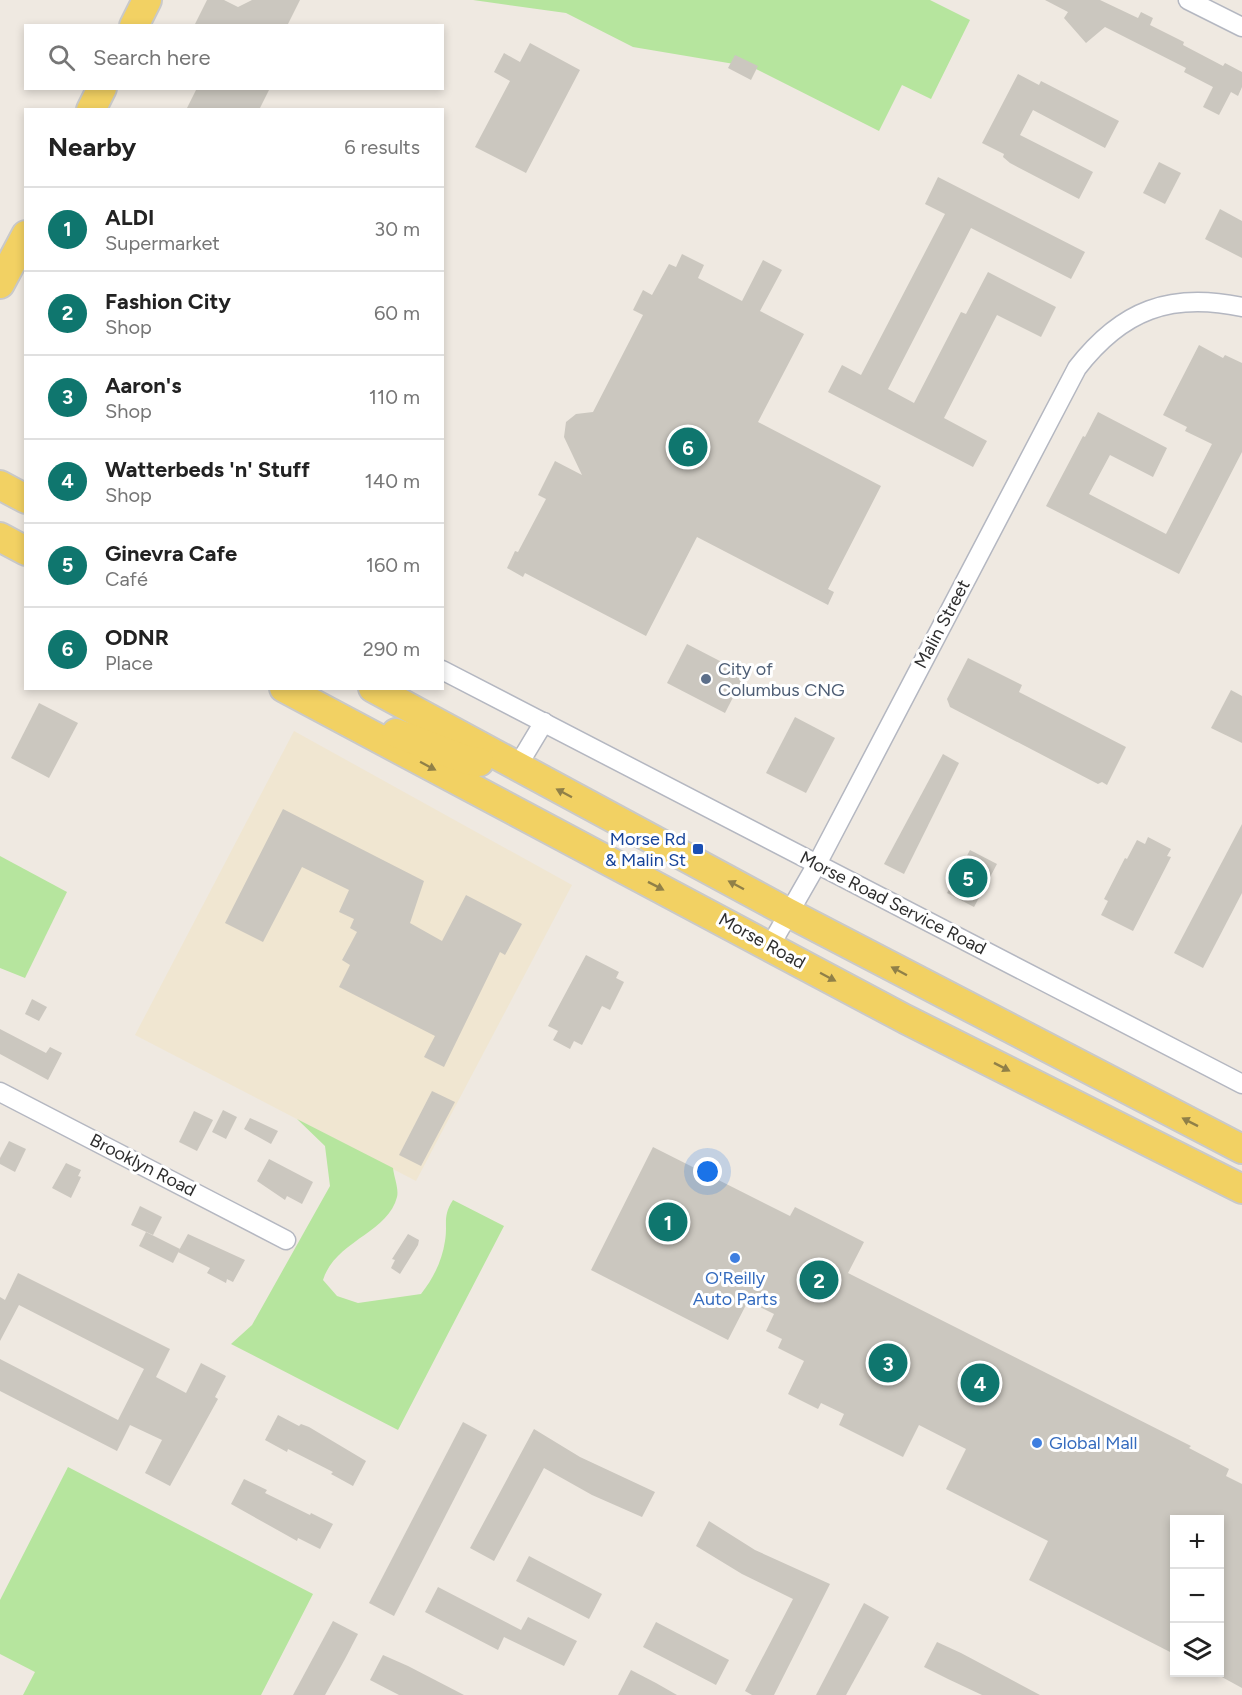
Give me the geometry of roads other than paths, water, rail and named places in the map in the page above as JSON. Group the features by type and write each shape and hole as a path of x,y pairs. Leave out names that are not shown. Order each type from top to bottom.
{"main road":[{"path":"135,24 147,0"},
{"path":"92,108 101,90"},
{"path":"0,284 24,239"},
{"path":"0,485 24,498"},
{"path":"0,537 24,550"},
{"name":"Morse Road","path":"288,690 906,1019 1242,1190"},
{"name":"Morse Road","path":"377,690 788,912 1242,1149"},
{"path":"320,707 423,742 467,760 517,767"},
{"path":"496,802 518,799 595,828 659,843"}],"street":[{"path":"1188,0 1242,27"},
{"name":"Malin Street","path":"770,946 817,864 1077,368 1092,350 1133,318 1173,303 1187,300 1217,302 1242,307"},
{"name":"Morse Road Service Road","path":"444,671 1242,1084"},
{"path":"517,767 544,722"},
{"name":"Brooklyn Road","path":"0,1092 286,1240"}],"place":[{"name":"ODNR","path":"688,447"},
{"name":"City of Columbus CNG","path":"706,679"},
{"name":"Morse Rd & Malin St","path":"698,849"},
{"name":"Ginevra Cafe","path":"968,878"},
{"name":"ALDI","path":"668,1222"},
{"name":"O'Reilly Auto Parts","path":"735,1258"},
{"name":"Fashion City","path":"819,1280"},
{"name":"Aaron's","path":"888,1363"},
{"name":"Watterbeds 'n' Stuff","path":"980,1383"},
{"name":"Global Mall","path":"1037,1443"}]}
